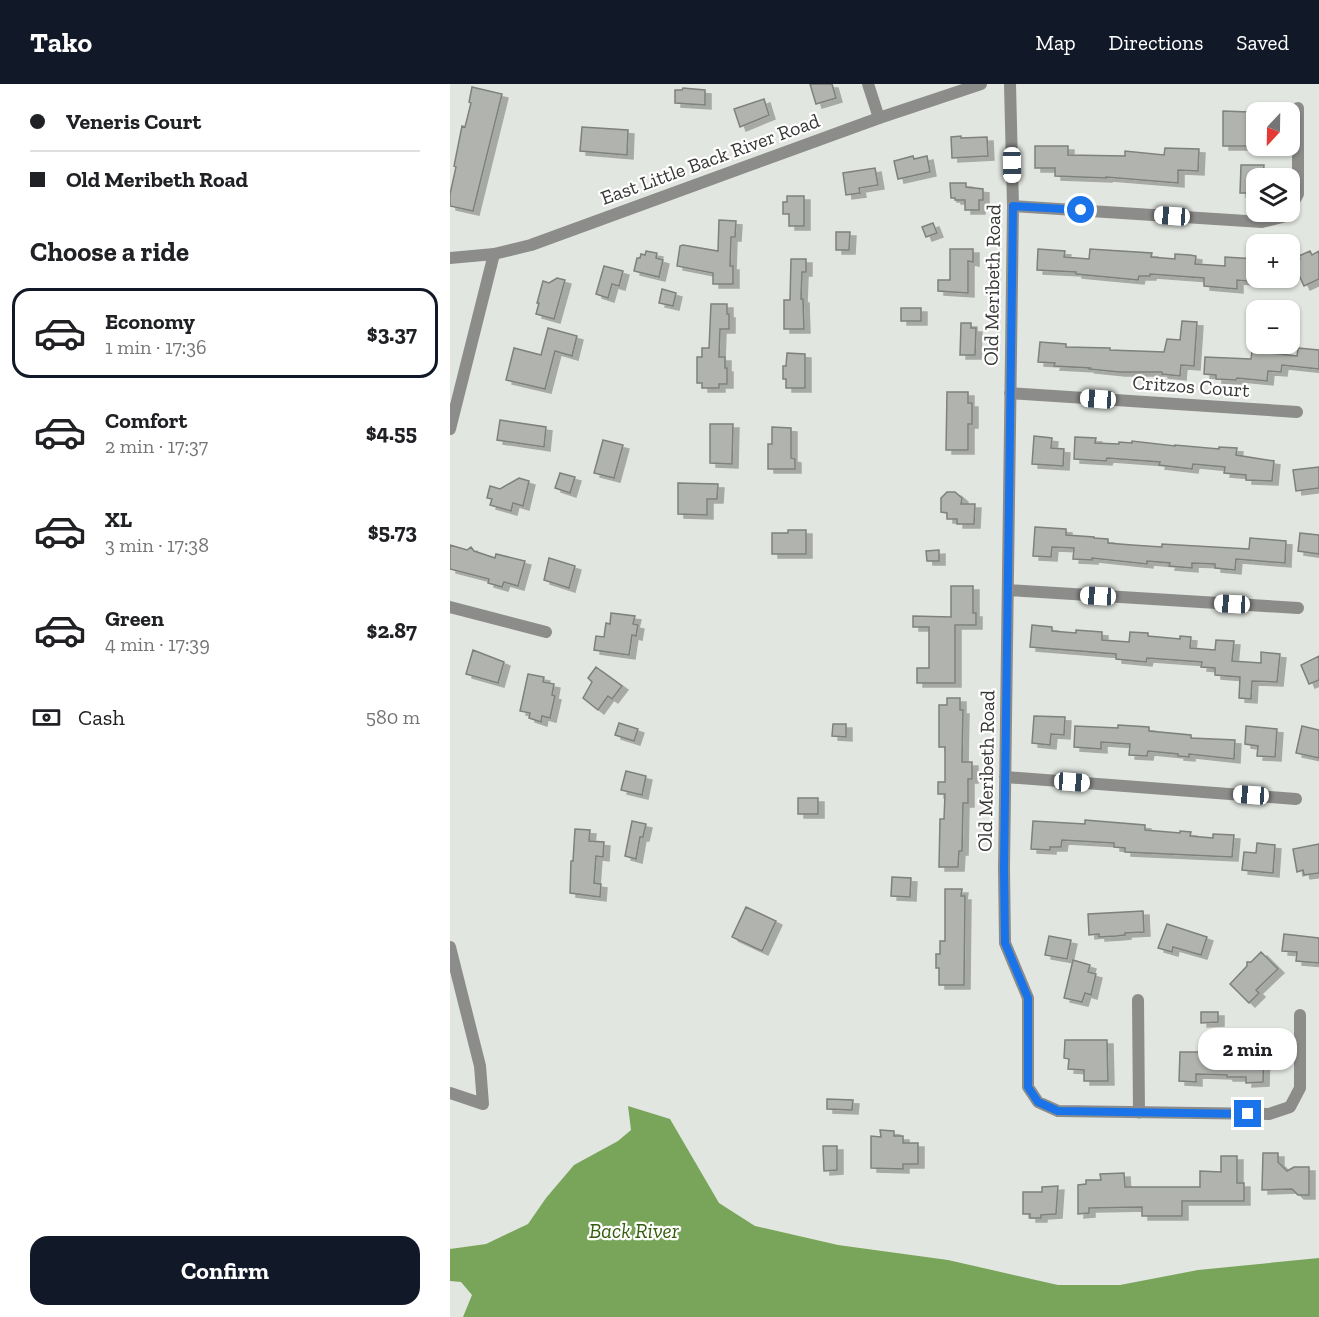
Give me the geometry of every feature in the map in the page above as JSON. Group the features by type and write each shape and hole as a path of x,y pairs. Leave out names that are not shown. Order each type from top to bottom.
{"street":[{"path":"868,84 879,118"},
{"name":"East Little Back River Road","path":"450,258 494,254 531,245 879,118 981,84"},
{"name":"Old Meribeth Road","path":"1010,84 1013,206 1005,777 1005,943 1028,998 1028,1087 1038,1102 1058,1111 1269,1114 1290,1107 1300,1088 1299,1015"},
{"path":"1013,206 1246,221"},
{"path":"450,429 494,254"},
{"name":"Critzos Court","path":"1010,393 1297,412"},
{"path":"1009,590 1298,608"},
{"path":"450,607 546,632"},
{"path":"1005,777 1296,799"},
{"path":"450,947 480,1066 483,1104 450,1093"},
{"path":"1138,1000 1139,1113"}],"water":[{"name":"Back River","path":"628,1106 670,1119 719,1203 755,1226 838,1245 948,1260 1058,1285 1120,1285 1198,1270 1319,1258 1319,1317 463,1317 472,1295 461,1282 450,1281 450,1249 486,1244 528,1224 574,1165 618,1141 631,1130"}],"building":[{"path":"810,84 832,84 836,98 816,104"},
{"path":"472,87 502,94 473,211 450,206 450,194 456,167 454,166 462,126 465,127 471,103 469,102"},
{"path":"683,88 705,90 705,105 675,103 675,90"},
{"path":"764,99 769,115 740,127 734,109"},
{"path":"1223,111 1246,112 1246,146 1223,146"},
{"path":"582,127 628,130 627,155 580,151"},
{"path":"961,136 961,138 987,137 988,156 952,158 951,137"},
{"path":"1035,146 1068,146 1068,155 1125,156 1125,151 1164,155 1165,148 1199,149 1198,171 1178,170 1178,183 1106,177 1055,176 1055,168 1035,168"},
{"path":"913,156 914,159 927,156 930,172 898,179 894,161"},
{"path":"1241,165 1264,165 1264,168 1246,168 1246,193 1240,193"},
{"path":"875,168 878,185 859,188 860,193 846,195 843,173"},
{"path":"950,183 966,183 966,187 983,189 983,200 979,200 979,210 965,210 965,200 951,198"},
{"path":"787,196 804,196 804,226 789,226 789,214 783,214 783,202 787,202"},
{"path":"719,220 736,221 735,237 731,237 730,266 733,266 733,284 713,284 713,273 677,266 680,246 718,251"},
{"path":"933,223 937,233 926,237 922,227"},
{"path":"836,232 850,232 849,250 836,250"},
{"path":"950,249 973,249 973,262 968,261 968,293 938,291 938,280 950,280"},
{"path":"1038,249 1065,251 1064,257 1089,259 1090,249 1152,253 1151,257 1175,259 1175,254 1190,255 1196,256 1195,264 1225,266 1225,257 1246,258 1246,281 1237,280 1237,289 1204,286 1204,278 1150,274 1150,276 1139,276 1138,280 1076,274 1076,272 1037,270"},
{"path":"646,251 657,253 656,258 663,260 659,277 634,271 637,258 640,258 641,254 645,255"},
{"path":"1310,251 1312,255 1319,251 1319,279 1304,286 1300,277 1300,256"},
{"path":"791,259 806,259 806,272 802,272 801,299 803,299 804,329 784,329 784,300 790,300"},
{"path":"604,266 623,271 619,286 612,284 608,298 596,294"},
{"path":"557,278 565,280 554,319 536,314 543,281 549,283"},
{"path":"662,289 676,293 673,306 659,303"},
{"path":"711,304 727,304 727,314 729,314 729,329 720,329 719,357 725,357 727,384 719,384 719,388 702,388 702,383 697,383 697,357 702,357 702,348 709,348"},
{"path":"901,308 921,308 921,321 901,321"},
{"path":"1182,321 1197,322 1194,366 1181,365 1180,376 1162,374 1162,372 1119,372 1054,366 1055,363 1038,362 1040,342 1066,344 1066,347 1164,352 1167,339 1180,340"},
{"path":"961,323 971,323 971,328 976,328 975,355 960,355"},
{"path":"548,328 577,336 572,356 555,351 545,389 506,380 514,348 541,355"},
{"path":"1300,348 1319,350 1319,369 1282,365 1281,372 1268,371 1267,381 1237,378 1236,380 1216,379 1216,375 1204,374 1205,357 1251,359 1252,354 1297,356 1300,354"},
{"path":"787,353 805,354 805,388 786,388 783,366 786,366"},
{"path":"947,392 968,392 968,403 972,403 972,424 968,424 968,450 946,450"},
{"path":"500,420 546,427 544,447 497,440"},
{"path":"710,424 733,424 732,464 710,463"},
{"path":"772,427 791,428 791,458 795,459 795,469 768,469 768,444 772,444"},
{"path":"1034,436 1052,438 1051,448 1064,449 1063,466 1032,464"},
{"path":"1075,437 1096,438 1095,443 1119,444 1119,442 1132,443 1132,441 1219,449 1219,447 1237,448 1236,455 1274,461 1272,481 1246,480 1246,475 1224,473 1225,467 1193,464 1192,469 1159,465 1160,462 1107,458 1106,461 1074,459"},
{"path":"603,440 623,445 614,478 594,473"},
{"path":"1319,467 1319,488 1296,491 1293,470"},
{"path":"560,473 575,477 570,493 555,488"},
{"path":"519,478 529,481 523,506 513,503 511,511 490,505 492,499 487,498 490,486 500,489"},
{"path":"678,483 718,484 717,499 707,499 707,515 678,514"},
{"path":"947,492 955,492 962,498 961,504 975,504 974,524 957,524 957,519 947,519 947,513 941,512 941,498"},
{"path":"1035,527 1066,529 1066,535 1108,539 1108,543 1162,547 1162,544 1249,549 1250,538 1286,541 1285,563 1236,559 1235,570 1215,568 1215,564 1192,563 1192,568 1147,561 1147,564 1092,558 1092,560 1073,559 1074,548 1052,547 1051,557 1033,556"},
{"path":"788,530 806,530 806,554 772,554 772,533 788,533"},
{"path":"1300,533 1319,535 1319,554 1298,551"},
{"path":"450,545 467,550 471,547 474,551 495,558 496,554 525,561 518,586 504,582 502,587 488,583 489,579 450,569"},
{"path":"939,550 939,561 927,561 926,551"},
{"path":"549,558 575,566 569,588 544,580"},
{"path":"951,586 973,586 973,613 976,613 976,625 955,625 955,683 917,683 917,668 929,668 929,627 913,627 913,616 951,617"},
{"path":"611,613 635,616 633,624 638,625 636,636 632,635 629,655 594,650 596,636 604,637 606,623 610,624"},
{"path":"1032,625 1052,627 1052,631 1102,632 1102,640 1129,642 1130,632 1180,639 1180,636 1191,637 1190,648 1215,650 1216,640 1234,641 1232,661 1261,663 1261,652 1280,654 1277,682 1252,681 1251,699 1239,698 1240,677 1215,675 1215,668 1201,667 1202,662 1147,658 1146,662 1116,659 1116,654 1030,647"},
{"path":"473,650 504,662 498,683 466,674"},
{"path":"1319,656 1319,680 1309,684 1301,665"},
{"path":"596,667 622,686 612,699 608,696 598,710 583,698 592,682 588,678"},
{"path":"528,674 544,677 543,682 554,684 552,695 555,696 550,718 542,716 541,722 529,718 530,713 520,711"},
{"path":"947,698 960,698 960,710 963,710 962,762 972,762 972,779 968,779 968,803 963,803 962,851 959,851 958,867 939,867 940,819 944,819 945,794 938,794 938,782 945,782 945,747 939,747 939,705 947,705"},
{"path":"1034,716 1065,717 1064,735 1051,734 1050,745 1032,743"},
{"path":"619,723 638,729 634,741 615,735"},
{"path":"833,724 846,724 846,737 832,736"},
{"path":"1118,725 1149,727 1149,731 1191,735 1191,738 1235,740 1234,759 1189,754 1189,757 1178,756 1178,754 1148,751 1147,756 1129,755 1130,744 1101,742 1101,749 1074,747 1075,726 1118,728"},
{"path":"1246,726 1277,729 1275,757 1257,756 1258,746 1245,744"},
{"path":"1302,726 1319,730 1319,758 1296,753"},
{"path":"626,771 646,776 642,795 621,790"},
{"path":"798,798 818,798 818,814 798,814"},
{"path":"1085,820 1145,825 1145,830 1191,832 1190,836 1213,838 1213,834 1234,835 1232,857 1125,852 1125,848 1114,847 1114,843 1062,840 1061,847 1050,847 1050,850 1031,849 1033,821 1085,824"},
{"path":"632,821 646,824 643,837 640,837 636,859 625,856"},
{"path":"575,829 590,830 589,841 604,842 603,857 596,856 594,883 601,884 600,897 570,893"},
{"path":"1257,843 1275,845 1273,873 1242,870 1244,852 1256,853"},
{"path":"1319,844 1319,873 1304,875 1303,870 1297,872 1293,849"},
{"path":"892,877 911,878 910,897 891,896"},
{"path":"945,889 962,889 961,896 965,896 964,985 939,985 936,954 940,954 940,941 945,941"},
{"path":"746,907 776,921 762,951 732,937"},
{"path":"1143,911 1144,932 1099,937 1099,934 1089,935 1088,914"},
{"path":"1167,924 1207,937 1201,955 1173,947 1172,952 1158,948"},
{"path":"1284,934 1319,938 1319,963 1296,961 1297,952 1282,951"},
{"path":"1049,936 1071,940 1067,959 1045,955"},
{"path":"1261,952 1278,969 1256,990 1259,993 1249,1003 1230,984 1247,966 1247,962 1251,962"},
{"path":"1073,960 1090,965 1088,972 1096,974 1091,995 1085,993 1082,1002 1064,998"},
{"path":"1201,1012 1218,1012 1218,1022 1201,1023"},
{"path":"1065,1040 1107,1040 1108,1081 1084,1081 1084,1070 1068,1069 1069,1059 1064,1058"},
{"path":"1235,1041 1249,1041 1249,1049 1264,1049 1263,1082 1246,1083 1246,1077 1196,1074 1196,1082 1179,1081 1180,1052 1227,1052 1227,1048 1235,1048"},
{"path":"827,1099 853,1100 852,1110 827,1109"},
{"path":"880,1130 894,1131 894,1136 903,1136 903,1143 918,1143 918,1164 903,1164 903,1169 871,1168 871,1136 881,1137"},
{"path":"823,1146 837,1146 837,1170 824,1171"},
{"path":"1263,1153 1278,1153 1278,1162 1287,1171 1294,1167 1309,1167 1309,1195 1298,1195 1292,1189 1262,1190"},
{"path":"1221,1156 1237,1156 1237,1183 1244,1183 1244,1201 1182,1201 1182,1216 1142,1216 1142,1207 1089,1208 1089,1213 1078,1214 1078,1185 1086,1184 1086,1180 1101,1180 1100,1174 1124,1173 1125,1187 1200,1187 1200,1171 1221,1172"},
{"path":"1058,1186 1056,1214 1030,1218 1030,1214 1023,1214 1023,1192 1042,1192 1042,1187"}],"route":[{"path":"1081,210 1013,206 1004,868 1005,943 1028,998 1028,1087 1038,1102 1058,1111 1248,1114"}]}
